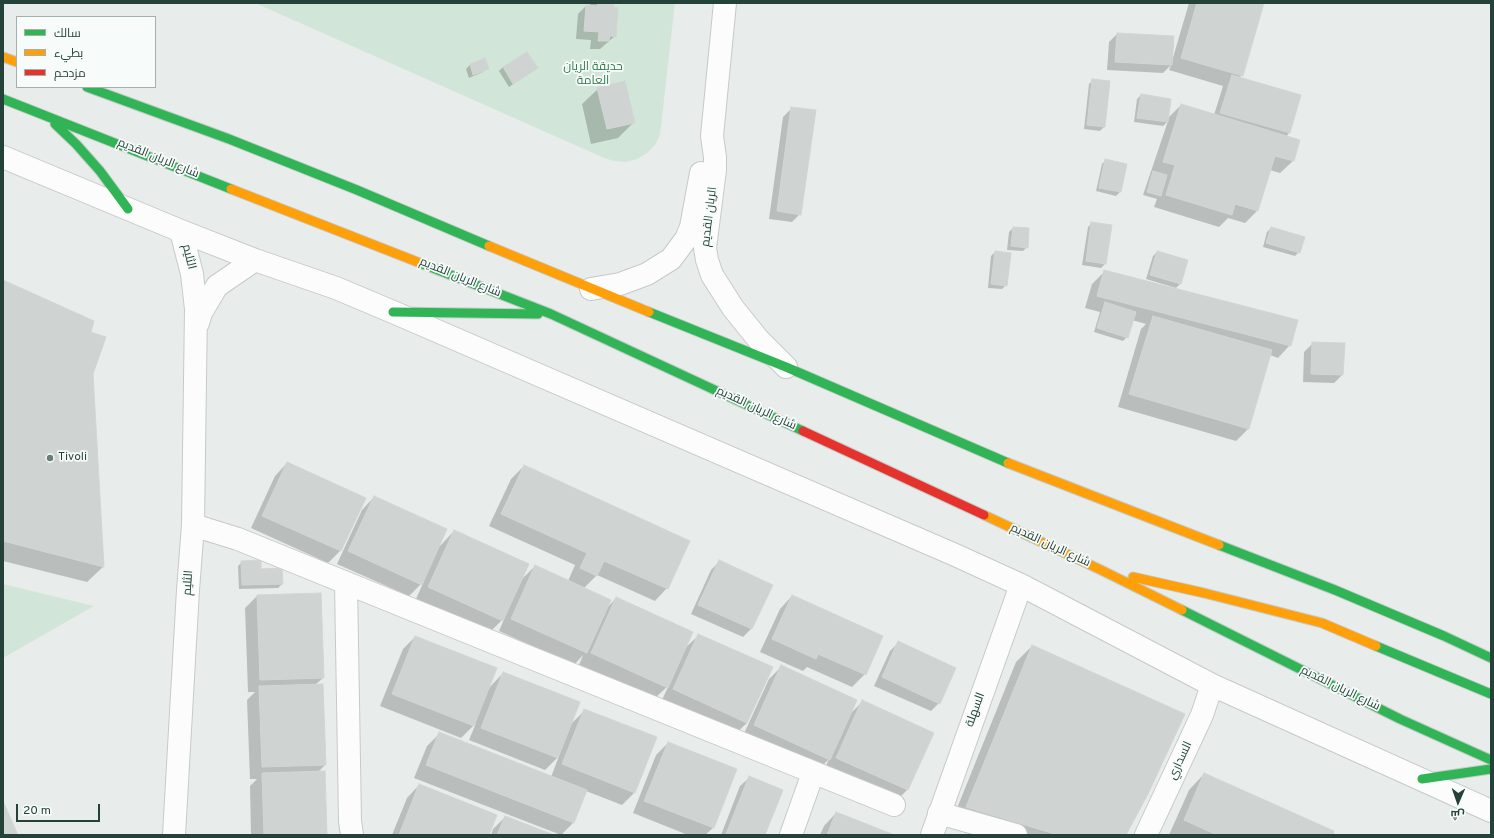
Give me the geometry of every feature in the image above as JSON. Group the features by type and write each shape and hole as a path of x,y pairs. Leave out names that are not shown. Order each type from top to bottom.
{"street":[{"name":"الريان القديم","path":"725,3 712,136 715,170 705,248 712,276 733,308 758,339 786,367"},
{"path":"3,57 16,62"},
{"path":"90,88 229,139 357,190 591,289 786,367 1012,464 1335,590 1444,636 1491,658"},
{"name":"شارع الريان القديم","path":"3,99 551,314 1099,569 1400,719 1491,760"},
{"path":"43,114 76,144 100,171 128,209"},
{"name":"الريان القديم","path":"591,289 620,284 647,274 671,259 686,240 691,227 702,169 712,136"},
{"path":"3,157 254,260 336,288 953,554 1021,585 1212,685 1491,811"},
{"name":"الثليم","path":"174,835 193,525 196,330 196,309 192,274 181,231"},
{"name":"الثليم","path":"196,330 201,313 218,286 254,260"},
{"path":"393,312 551,314"},
{"path":"193,525 238,539 894,805"},
{"path":"1099,569 1204,593 1322,623 1491,694"},
{"path":"346,583 350,821 352,835"},
{"name":"السهلة","path":"932,835 1021,585"},
{"name":"السداري","path":"1146,835 1202,715 1212,685"},
{"path":"1422,779 1491,769"},
{"path":"791,835 813,773"},
{"path":"939,813 1016,835"}],"green space":[{"name":"حديقة الريان العامة","path":"255,3 675,3 660,135 655,145 647,153 637,159 626,162 604,158"},
{"path":"3,584 94,606 3,658"}],"building":[{"path":"598,3 614,3 613,7 618,8 616,37 610,36 609,41 598,41 599,32 584,31 586,5 597,6"},
{"path":"1197,3 1264,3 1243,76 1181,58"},
{"path":"1117,33 1174,36 1172,65 1115,62"},
{"path":"527,52 538,68 513,84 503,67"},
{"path":"485,58 489,69 473,75 470,64"},
{"path":"1232,75 1301,95 1290,133 1220,113"},
{"path":"1092,79 1110,81 1105,127 1087,125"},
{"path":"625,81 635,123 607,129 597,88"},
{"path":"1141,94 1171,99 1168,122 1137,118"},
{"path":"1181,104 1300,140 1294,161 1275,156 1258,211 1235,204 1232,215 1166,195 1175,165 1163,162"},
{"path":"791,107 816,110 801,215 777,211"},
{"path":"1105,159 1127,164 1121,192 1099,188"},
{"path":"1153,171 1167,175 1161,196 1147,192"},
{"path":"1091,222 1112,225 1106,264 1086,261"},
{"path":"1013,227 1029,228 1028,248 1011,246"},
{"path":"1271,227 1305,237 1300,253 1266,243"},
{"path":"995,251 1011,253 1007,286 991,284"},
{"path":"1157,251 1188,260 1181,284 1150,275"},
{"path":"1104,270 1298,320 1291,346 1097,296"},
{"name":"Tivoli","path":"3,280 94,321 91,332 106,337 93,374 104,567 3,541"},
{"path":"1105,302 1136,312 1128,338 1097,328"},
{"path":"1153,316 1272,350 1249,429 1129,394"},
{"path":"1312,342 1345,343 1343,375 1311,374"},
{"path":"287,462 366,498 341,551 262,516"},
{"path":"524,465 690,541 668,589 604,561 597,576 580,568 587,553 501,514"},
{"path":"374,496 447,529 422,585 348,551"},
{"path":"454,530 529,564 503,621 428,587"},
{"path":"261,560 261,569 282,568 283,584 242,585 241,561"},
{"path":"719,560 773,585 752,629 698,605"},
{"path":"535,565 611,600 587,653 511,619"},
{"path":"321,593 324,678 260,680 257,595"},
{"path":"792,595 883,636 866,675 818,654 816,659 772,639"},
{"path":"616,597 693,632 668,688 591,653"},
{"path":"698,634 773,667 747,723 673,689"},
{"path":"415,636 497,668 474,726 392,694"},
{"path":"898,641 956,668 940,704 882,677"},
{"path":"1032,645 1185,714 1148,794 1126,835 1058,835 966,807"},
{"path":"781,665 857,700 830,760 754,725"},
{"path":"503,672 580,702 558,758 481,728"},
{"path":"323,684 326,765 262,767 259,686"},
{"path":"862,700 934,733 908,790 836,758"},
{"path":"584,709 657,737 635,793 562,764"},
{"path":"439,732 587,790 574,823 426,765"},
{"path":"668,742 737,769 714,828 644,801"},
{"path":"325,771 327,835 264,835 262,773"},
{"path":"1204,773 1334,831 1333,835 1217,835 1184,820"},
{"path":"749,776 783,790 765,835 728,835 726,834"},
{"path":"419,784 497,815 489,835 399,835"},
{"path":"3,801 18,835 3,835"},
{"path":"836,812 892,834 892,835 827,835"},
{"path":"505,816 554,835 497,835"}],"traffic: fast":[{"path":"90,88 229,139 357,190 489,246"},
{"path":"3,99 231,189"},
{"path":"55,124 76,144 100,171 128,209"},
{"path":"420,263 551,314 803,431"},
{"path":"393,312 538,314"},
{"path":"649,312 786,367 1008,463"},
{"path":"1219,545 1335,590 1444,636 1491,658"},
{"path":"1182,610 1400,719 1491,760"},
{"path":"1376,646 1491,694"},
{"path":"1422,779 1491,769"}],"traffic: slow":[{"path":"3,57 16,62"},
{"path":"231,189 420,263"},
{"path":"489,246 649,312"},
{"path":"1008,463 1219,545"},
{"path":"984,515 1182,610"},
{"path":"1133,577 1204,593 1322,623 1376,646"}],"traffic: jam":[{"path":"803,431 984,515"}],"place":[{"name":"Tivoli","path":"50,458"}]}
